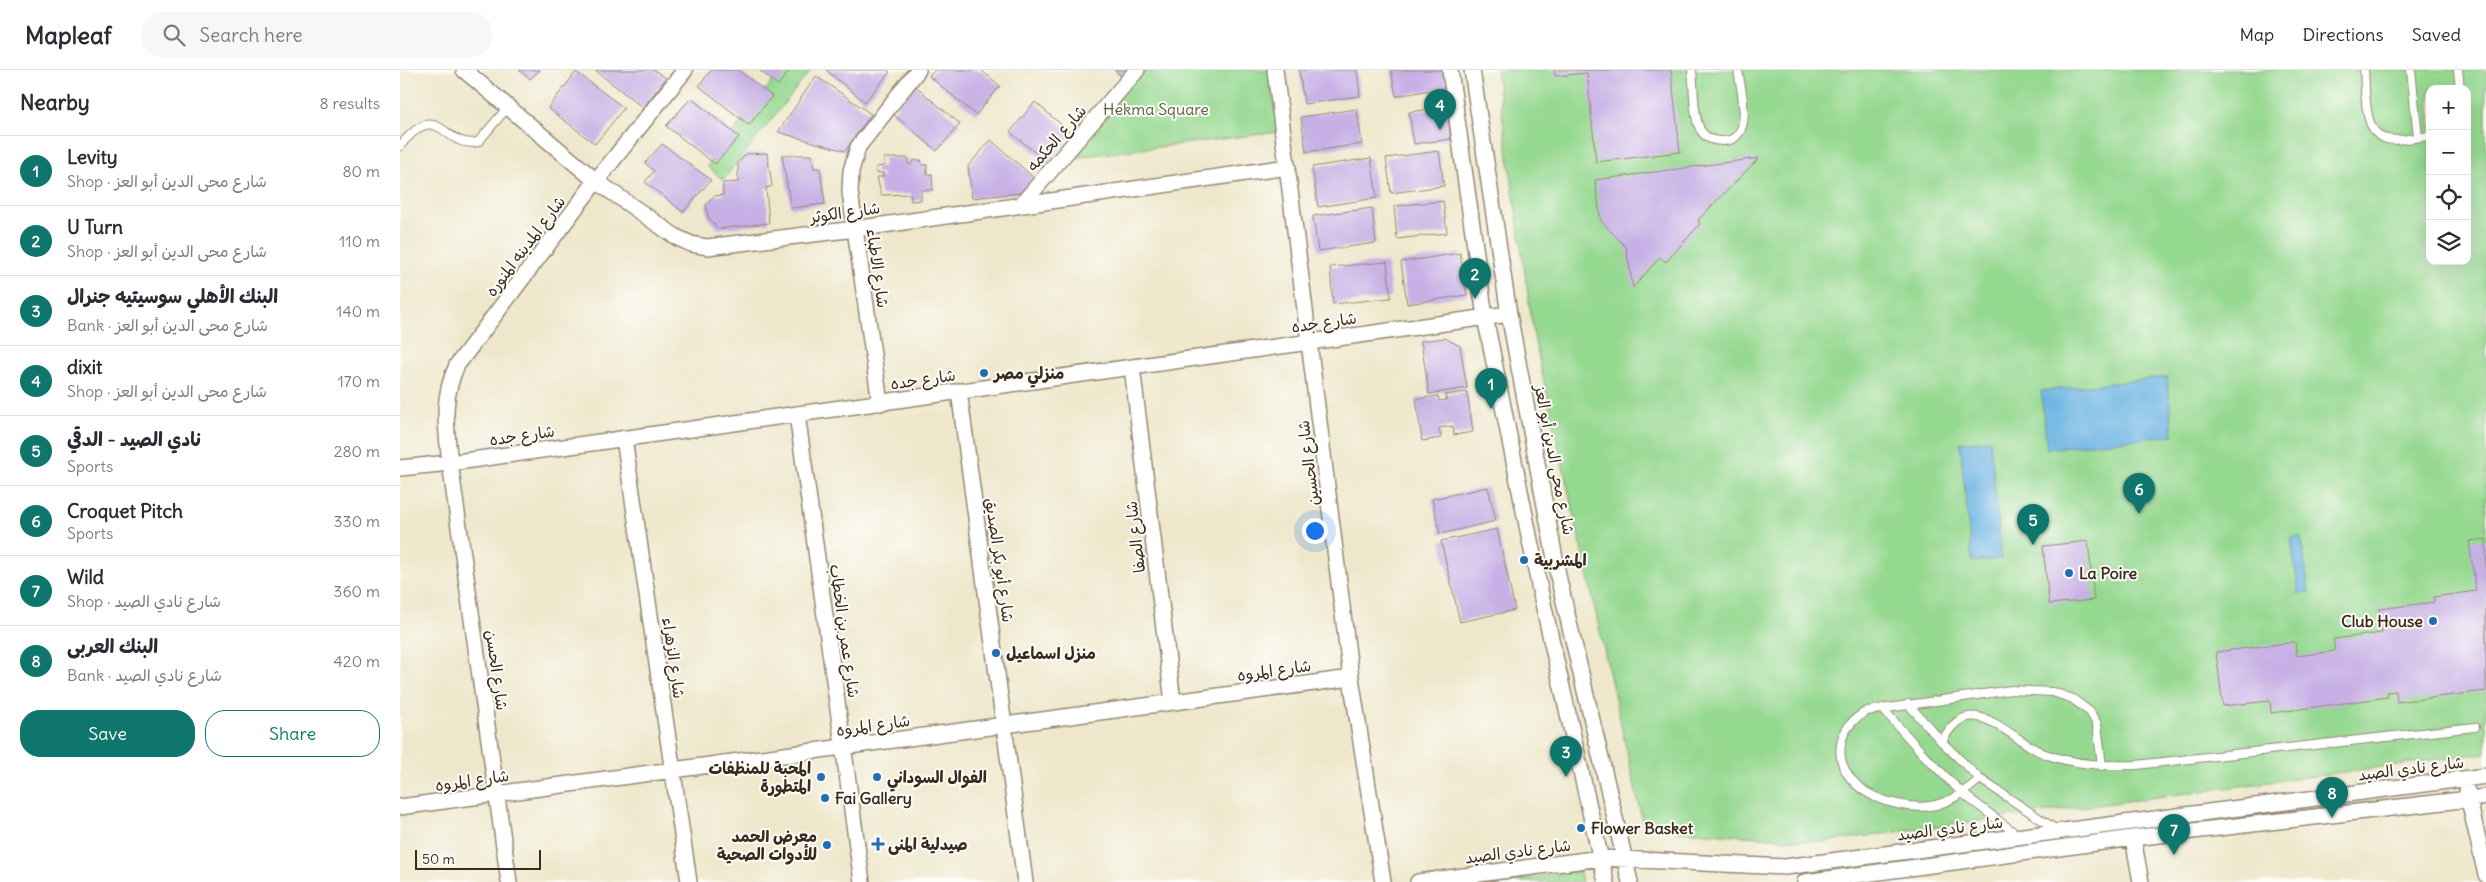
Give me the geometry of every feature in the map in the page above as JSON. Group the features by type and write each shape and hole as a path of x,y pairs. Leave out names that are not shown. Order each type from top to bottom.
{"street":[{"name":"شارع الكوثر","path":"464,70 596,181 676,237 691,244 707,247 855,229 1288,168"},
{"name":"شارع المدينه المنوره","path":"450,463 445,402 449,383 457,366 596,181 685,70"},
{"name":"شارع الاطباء","path":"880,402 855,229 850,180 853,159 858,147 918,70"},
{"name":"شارع الحكمه","path":"1021,205 1137,70"},
{"name":"شارع الحسين","path":"1275,70 1311,342 1351,678 1383,882"},
{"path":"1450,70 1485,318 1540,590 1606,882"},
{"name":"شارع محى الدين أبو العز","path":"1472,70 1509,314 1560,580 1626,858 1630,882"},
{"name":"شارع جده","path":"400,468 450,463 1509,314"},
{"name":"شارع الصفا","path":"1132,367 1173,702"},
{"name":"شارع أبو بكر الصديق","path":"959,391 1025,882"},
{"name":"شارع عمر بن الخطاب","path":"797,414 862,882"},
{"name":"شارع الزهراء","path":"624,438 689,882"},
{"name":"شارع الحسن","path":"450,463 509,882"},
{"name":"شارع المروه","path":"400,807 1351,678"},
{"name":"شارع نادي الصيد","path":"1418,882 1601,858 1775,868 2486,776"},
{"path":"2464,779 2486,875"},
{"name":"شارع نادي الصيد","path":"1806,882 2133,838 2486,797"},
{"path":"2133,838 2141,882"}],"lane":[{"path":"1692,70 1698,122 1701,131 1707,137 1723,142 1732,139 1743,126 1744,117 1738,70"},
{"path":"2364,70 2369,118 2371,127 2377,134 2385,139 2395,140 2426,136"},
{"path":"2411,70 2418,137"},
{"path":"2458,70 2460,85"},
{"path":"400,146 414,130 426,124 434,124 466,142 478,142 508,106"},
{"path":"1980,779 1962,793 1941,804 1921,807 1880,798 1854,782 1842,762 1841,747 1845,731 1854,718 1867,711 1882,708 2010,690 2053,692 2073,699 2090,712 2097,724 2102,766"},
{"path":"1908,704 1942,742 1980,779 2059,831"},
{"path":"1882,708 1924,755 1962,793 2019,837"},
{"path":"1942,742 1948,730 1957,721 1969,716 1982,716 1994,721 2017,740 2044,754 2072,763 2102,766 2136,765 2475,727"}],"green space":[{"path":"781,70 811,70 723,180 707,166"},
{"name":"Hekma Square","path":"1137,70 1269,70 1278,132 1062,159"},
{"path":"1496,70 2486,70 2486,753 1822,842 1644,828 1534,337"},
{"path":"1580,871 1582,882 1498,882"}],"water":[{"path":"2167,377 2173,435 2047,449 2041,391"},
{"path":"1990,440 2002,559 1972,562 1960,443"},
{"path":"2301,537 2309,592 2299,594 2291,538"}],"building":[{"path":"519,70 540,70 530,79"},
{"path":"595,70 654,70 666,78 643,108"},
{"path":"711,70 738,70 772,96 749,125 699,86"},
{"path":"759,70 790,70 778,85"},
{"path":"826,70 888,70 890,72 865,102"},
{"path":"935,70 981,70 1000,86 976,115 929,76"},
{"path":"1114,70 1131,70 1124,78"},
{"path":"1299,70 1357,70 1360,96 1304,104"},
{"path":"1391,70 1445,70 1448,87 1396,96"},
{"path":"1554,70 1671,70 1680,152 1596,162 1587,73 1555,76"},
{"path":"576,72 624,108 595,144 548,108"},
{"path":"816,76 871,114 845,151 778,132"},
{"path":"915,86 960,124 937,151 892,113"},
{"path":"691,98 739,137 715,164 666,126"},
{"path":"1035,102 1072,134 1048,163 1010,132"},
{"path":"1447,107 1451,139 1414,144 1409,112"},
{"path":"1357,109 1362,144 1306,152 1301,117"},
{"path":"991,140 1034,178 1020,193 972,198 968,166"},
{"path":"662,144 711,180 683,212 645,182 654,171 645,163"},
{"path":"1439,151 1444,186 1391,193 1386,158"},
{"path":"767,153 772,186 766,188 769,223 718,229 708,217 706,205 714,196 723,195 723,183 738,182 738,163 746,154"},
{"path":"782,155 812,155 814,168 820,168 825,204 791,208"},
{"path":"884,158 908,158 908,164 912,164 912,161 921,160 922,165 927,165 927,175 932,174 933,190 921,190 921,200 911,201 911,194 881,195 877,177 883,177 883,173 876,173 876,167 884,166"},
{"path":"1371,158 1377,198 1318,207 1312,167"},
{"path":"1759,158 1698,220 1700,224 1666,262 1660,257 1633,288 1626,247 1601,221 1595,180"},
{"path":"1443,201 1447,233 1397,239 1394,206"},
{"path":"1372,208 1376,243 1318,251 1313,216"},
{"path":"1460,253 1467,295 1407,304 1401,262"},
{"path":"1387,262 1391,298 1333,304 1330,267"},
{"path":"1445,338 1460,346 1467,388 1429,394 1421,341"},
{"path":"1467,392 1473,432 1454,435 1453,426 1439,428 1441,438 1422,441 1416,399 1438,396 1439,401 1446,400 1445,395"},
{"path":"1488,487 1496,521 1440,534 1432,499"},
{"path":"1497,529 1515,610 1460,622 1441,541"},
{"name":"Club House","path":"2486,539 2486,691 2397,702 2396,691 2387,692 2388,697 2271,713 2270,701 2223,706 2216,652 2295,642 2297,656 2335,651 2333,639 2382,633 2379,609 2434,602 2434,597 2476,591 2469,541"},
{"name":"La Poire","path":"2088,541 2094,600 2049,604 2043,546"}],"place":[{"name":"dixit","path":"1440,130"},
{"name":"U Turn","path":"1475,299"},
{"name":"منزلي مصر","path":"984,373"},
{"name":"Levity","path":"1491,409"},
{"name":"Croquet Pitch","path":"2139,514"},
{"name":"نادي الصيد - الدقي","path":"2033,545"},
{"name":"المشربية","path":"1524,560"},
{"name":"La Poire","path":"2069,573"},
{"name":"Club House","path":"2433,621"},
{"name":"منزل اسماعيل","path":"996,653"},
{"name":"المحبة للمنظفات المتطورة","path":"821,777"},
{"name":"الفوال السوداني","path":"877,777"},
{"name":"البنك الأهلي سوسيتيه جنرال","path":"1566,777"},
{"name":"Fai Gallery","path":"825,798"},
{"name":"البنك العربى","path":"2332,818"},
{"name":"Flower Basket","path":"1581,828"},
{"name":"صيدلية المنى","path":"878,844"},
{"name":"معرض الحمد للأدوات الصحية","path":"827,845"},
{"name":"Wild","path":"2174,855"}]}
